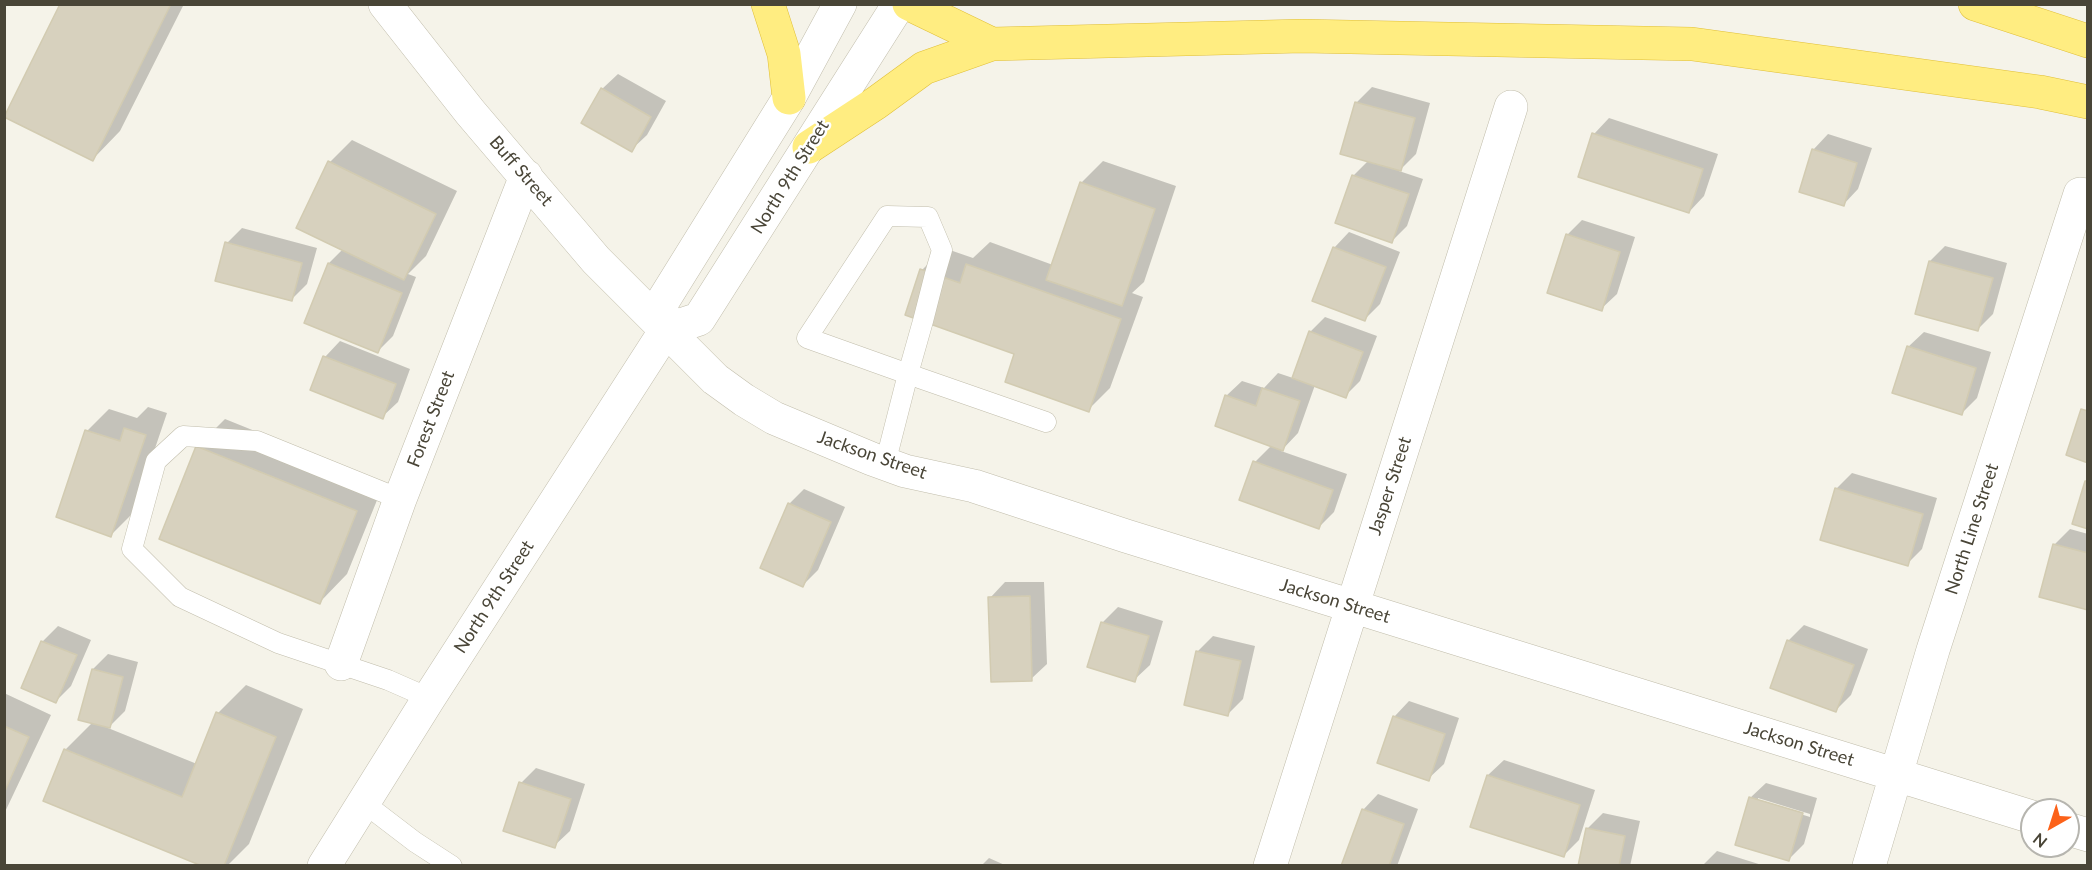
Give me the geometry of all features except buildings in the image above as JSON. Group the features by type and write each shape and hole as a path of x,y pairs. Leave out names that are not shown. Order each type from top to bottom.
{"highway":[{"path":"768,4 784,54 789,98"},
{"path":"909,4 992,44"},
{"path":"1975,4 2088,41"},
{"path":"809,147 876,104 924,68 992,44 1302,36 1692,44 2040,92 2088,102"}],"street":[{"name":"Buff Street","path":"385,4 470,112 596,260 666,330"},
{"path":"666,330 660,304 789,98 840,4"},
{"name":"North 9th Street","path":"324,866 429,698 666,330 699,319 899,4"},
{"name":"Jasper Street","path":"1270,866 1511,107"},
{"name":"Forest Street","path":"340,664 399,499 526,177"},
{"name":"North Line Street","path":"1869,866 1936,639 2084,194"},
{"name":"Jackson Street","path":"666,330 715,379 744,400 774,418 885,464 905,471 974,486 1126,536 2020,813"}],"lane":[{"path":"885,464 908,375 942,250 928,217 887,216 807,338 908,375 1046,422"},
{"path":"399,499 257,441 183,435 156,461 132,549 180,597 278,643 388,680 429,698"},
{"path":"364,803 414,842 452,866"}]}
